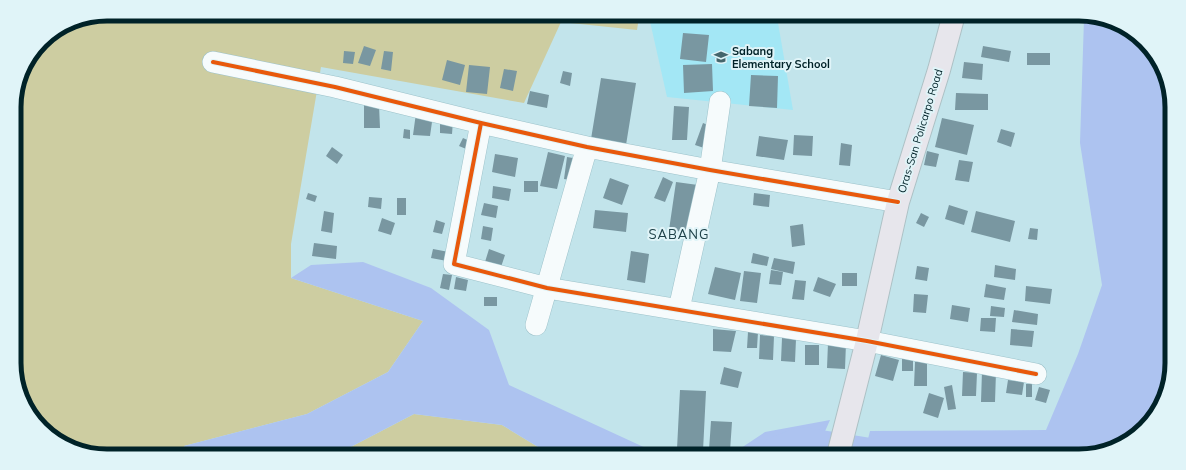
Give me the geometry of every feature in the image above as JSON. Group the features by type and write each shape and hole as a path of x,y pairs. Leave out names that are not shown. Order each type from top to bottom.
{"main road":[{"name":"Oras-San Policarpo Road","path":"840,449 867,341 898,202 939,70 952,21"}],"street":[{"path":"213,62 335,87 481,123 587,147 710,170 898,202"},
{"path":"679,309 710,170 720,102"},
{"path":"481,123 454,264 547,288 867,341 1036,374"},
{"path":"536,325 587,147"}],"shaded area":[{"name":"Sabang Elementary School","path":"650,21 778,21 793,110 667,97"},
{"path":"1084,21 1107,26 1127,35 1136,42 1151,59 1162,84 1164,95 1165,369 1160,391 1154,406 1147,416 1140,424 1122,438 1107,444 1085,449 866,449 870,431 1046,430 1078,354 1102,285 1080,143"},
{"path":"363,262 431,288 489,330 509,385 648,449 541,449 502,425 414,414 347,449 186,449 184,446 307,414 388,372 423,321 291,278 311,265"},
{"path":"830,420 817,449 740,449 765,432"}],"green space":[{"path":"101,21 638,21 637,30 561,22 524,103 321,67 291,244 291,278 423,321 388,372 307,414 184,446 186,449 107,449 84,446 59,435 50,428 35,411 26,391 21,369 21,101 24,84 32,64 50,42 64,32 84,24"},
{"path":"414,414 502,425 541,449 347,449"}],"building":[{"path":"683,33 709,35 706,62 680,59"},
{"path":"364,46 376,50 370,66 358,63"},
{"path":"983,46 1011,51 1009,62 981,57"},
{"path":"344,51 355,52 353,64 343,63"},
{"path":"384,51 393,52 391,71 381,69"},
{"path":"1027,53 1050,53 1050,65 1027,65"},
{"path":"447,60 465,65 460,85 442,80"},
{"path":"964,62 983,64 982,80 962,78"},
{"path":"712,64 713,91 684,93 683,65"},
{"path":"469,65 490,67 487,94 466,92"},
{"path":"504,69 517,71 513,91 500,88"},
{"path":"563,71 572,73 570,86 560,83"},
{"path":"751,75 778,76 777,108 749,106"},
{"path":"601,78 636,83 626,145 591,139"},
{"path":"530,91 549,95 547,108 527,104"},
{"path":"956,93 988,94 988,110 955,110"},
{"path":"364,105 379,105 380,128 364,128"},
{"path":"674,106 689,107 687,140 672,140"},
{"path":"416,113 433,115 430,136 413,135"},
{"path":"942,118 974,125 967,155 935,147"},
{"path":"440,121 453,121 452,134 440,133"},
{"path":"703,123 715,128 707,149 695,145"},
{"path":"404,129 410,130 410,139 403,138"},
{"path":"1001,129 1015,133 1011,147 997,142"},
{"path":"794,135 813,136 812,156 793,155"},
{"path":"759,136 788,140 784,160 756,156"},
{"path":"463,138 474,143 471,151 459,146"},
{"path":"841,143 852,145 850,166 839,165"},
{"path":"332,147 343,155 337,164 326,156"},
{"path":"927,151 939,154 936,167 924,165"},
{"path":"548,152 565,156 557,189 540,186"},
{"path":"495,154 518,158 515,177 492,172"},
{"path":"567,157 579,159 576,181 564,179"},
{"path":"959,160 973,162 969,182 955,180"},
{"path":"663,177 673,182 665,202 654,198"},
{"path":"610,178 629,185 622,205 603,198"},
{"path":"524,181 538,181 538,192 524,192"},
{"path":"676,182 698,185 691,233 669,230"},
{"path":"493,186 511,189 509,201 492,198"},
{"path":"308,193 317,196 315,202 306,199"},
{"path":"754,193 770,195 769,207 753,205"},
{"path":"369,197 382,198 381,209 368,207"},
{"path":"397,198 406,198 406,215 397,215"},
{"path":"484,203 498,206 496,218 481,215"},
{"path":"949,205 968,211 964,225 945,219"},
{"path":"595,210 628,213 626,232 593,228"},
{"path":"324,211 334,213 332,233 321,231"},
{"path":"976,211 1015,221 1010,242 971,232"},
{"path":"921,213 929,217 924,227 916,223"},
{"path":"382,218 395,223 391,235 378,231"},
{"path":"436,220 445,223 442,234 433,232"},
{"path":"803,224 805,245 792,247 790,226"},
{"path":"483,226 493,228 491,241 481,239"},
{"path":"1030,228 1038,229 1037,240 1028,239"},
{"path":"314,243 337,246 336,259 312,256"},
{"path":"433,249 449,252 447,261 431,258"},
{"path":"489,249 505,255 501,267 485,262"},
{"path":"631,251 649,254 645,283 627,280"},
{"path":"753,253 769,257 767,266 751,263"},
{"path":"774,258 795,262 793,274 771,269"},
{"path":"995,265 1016,269 1015,280 994,277"},
{"path":"917,266 929,268 927,281 915,279"},
{"path":"715,267 741,273 735,300 708,294"},
{"path":"771,270 783,272 781,285 769,284"},
{"path":"744,271 761,273 757,303 740,301"},
{"path":"842,273 857,273 857,286 842,286"},
{"path":"443,274 452,275 449,290 440,288"},
{"path":"456,277 468,280 466,291 454,289"},
{"path":"818,277 836,284 830,297 813,291"},
{"path":"795,280 806,281 804,300 792,299"},
{"path":"986,284 1006,288 1004,300 984,297"},
{"path":"1026,286 1052,289 1050,304 1025,301"},
{"path":"914,294 928,295 926,313 913,312"},
{"path":"484,297 497,297 497,306 484,306"},
{"path":"952,305 970,308 968,322 950,319"},
{"path":"991,306 1005,308 1004,317 990,316"},
{"path":"1014,310 1038,314 1037,325 1012,322"},
{"path":"981,318 996,318 995,332 980,331"},
{"path":"713,329 736,331 731,352 713,351"},
{"path":"1011,329 1034,331 1032,347 1010,345"},
{"path":"748,332 758,332 757,348 747,348"},
{"path":"760,335 774,336 773,360 759,359"},
{"path":"782,338 796,339 795,362 781,361"},
{"path":"828,343 846,343 845,369 827,368"},
{"path":"805,345 819,345 819,365 805,365"},
{"path":"881,355 899,360 893,381 875,376"},
{"path":"902,359 913,359 913,371 902,371"},
{"path":"915,362 927,362 927,386 914,386"},
{"path":"724,367 742,372 738,388 720,384"},
{"path":"982,371 996,372 995,402 981,402"},
{"path":"963,372 977,373 976,396 962,396"},
{"path":"1008,380 1024,382 1022,395 1006,393"},
{"path":"1026,384 1032,384 1032,397 1026,397"},
{"path":"952,385 956,409 948,410 944,387"},
{"path":"1039,387 1050,390 1046,403 1035,400"},
{"path":"680,390 706,391 703,449 677,449"},
{"path":"929,393 944,398 938,418 923,413"},
{"path":"711,421 732,422 730,449 709,449"}],"waterway":[{"path":"785,449 802,443 839,449"}],"cycle path":[{"path":"213,62 335,87 481,123 587,147 710,170 898,202"},
{"path":"481,123 454,264 547,288 867,341 1036,374"}],"place":[{"name":"Sabang Elementary School","path":"721,57"}],"district":[{"name":"SABANG","path":"679,234"}]}
